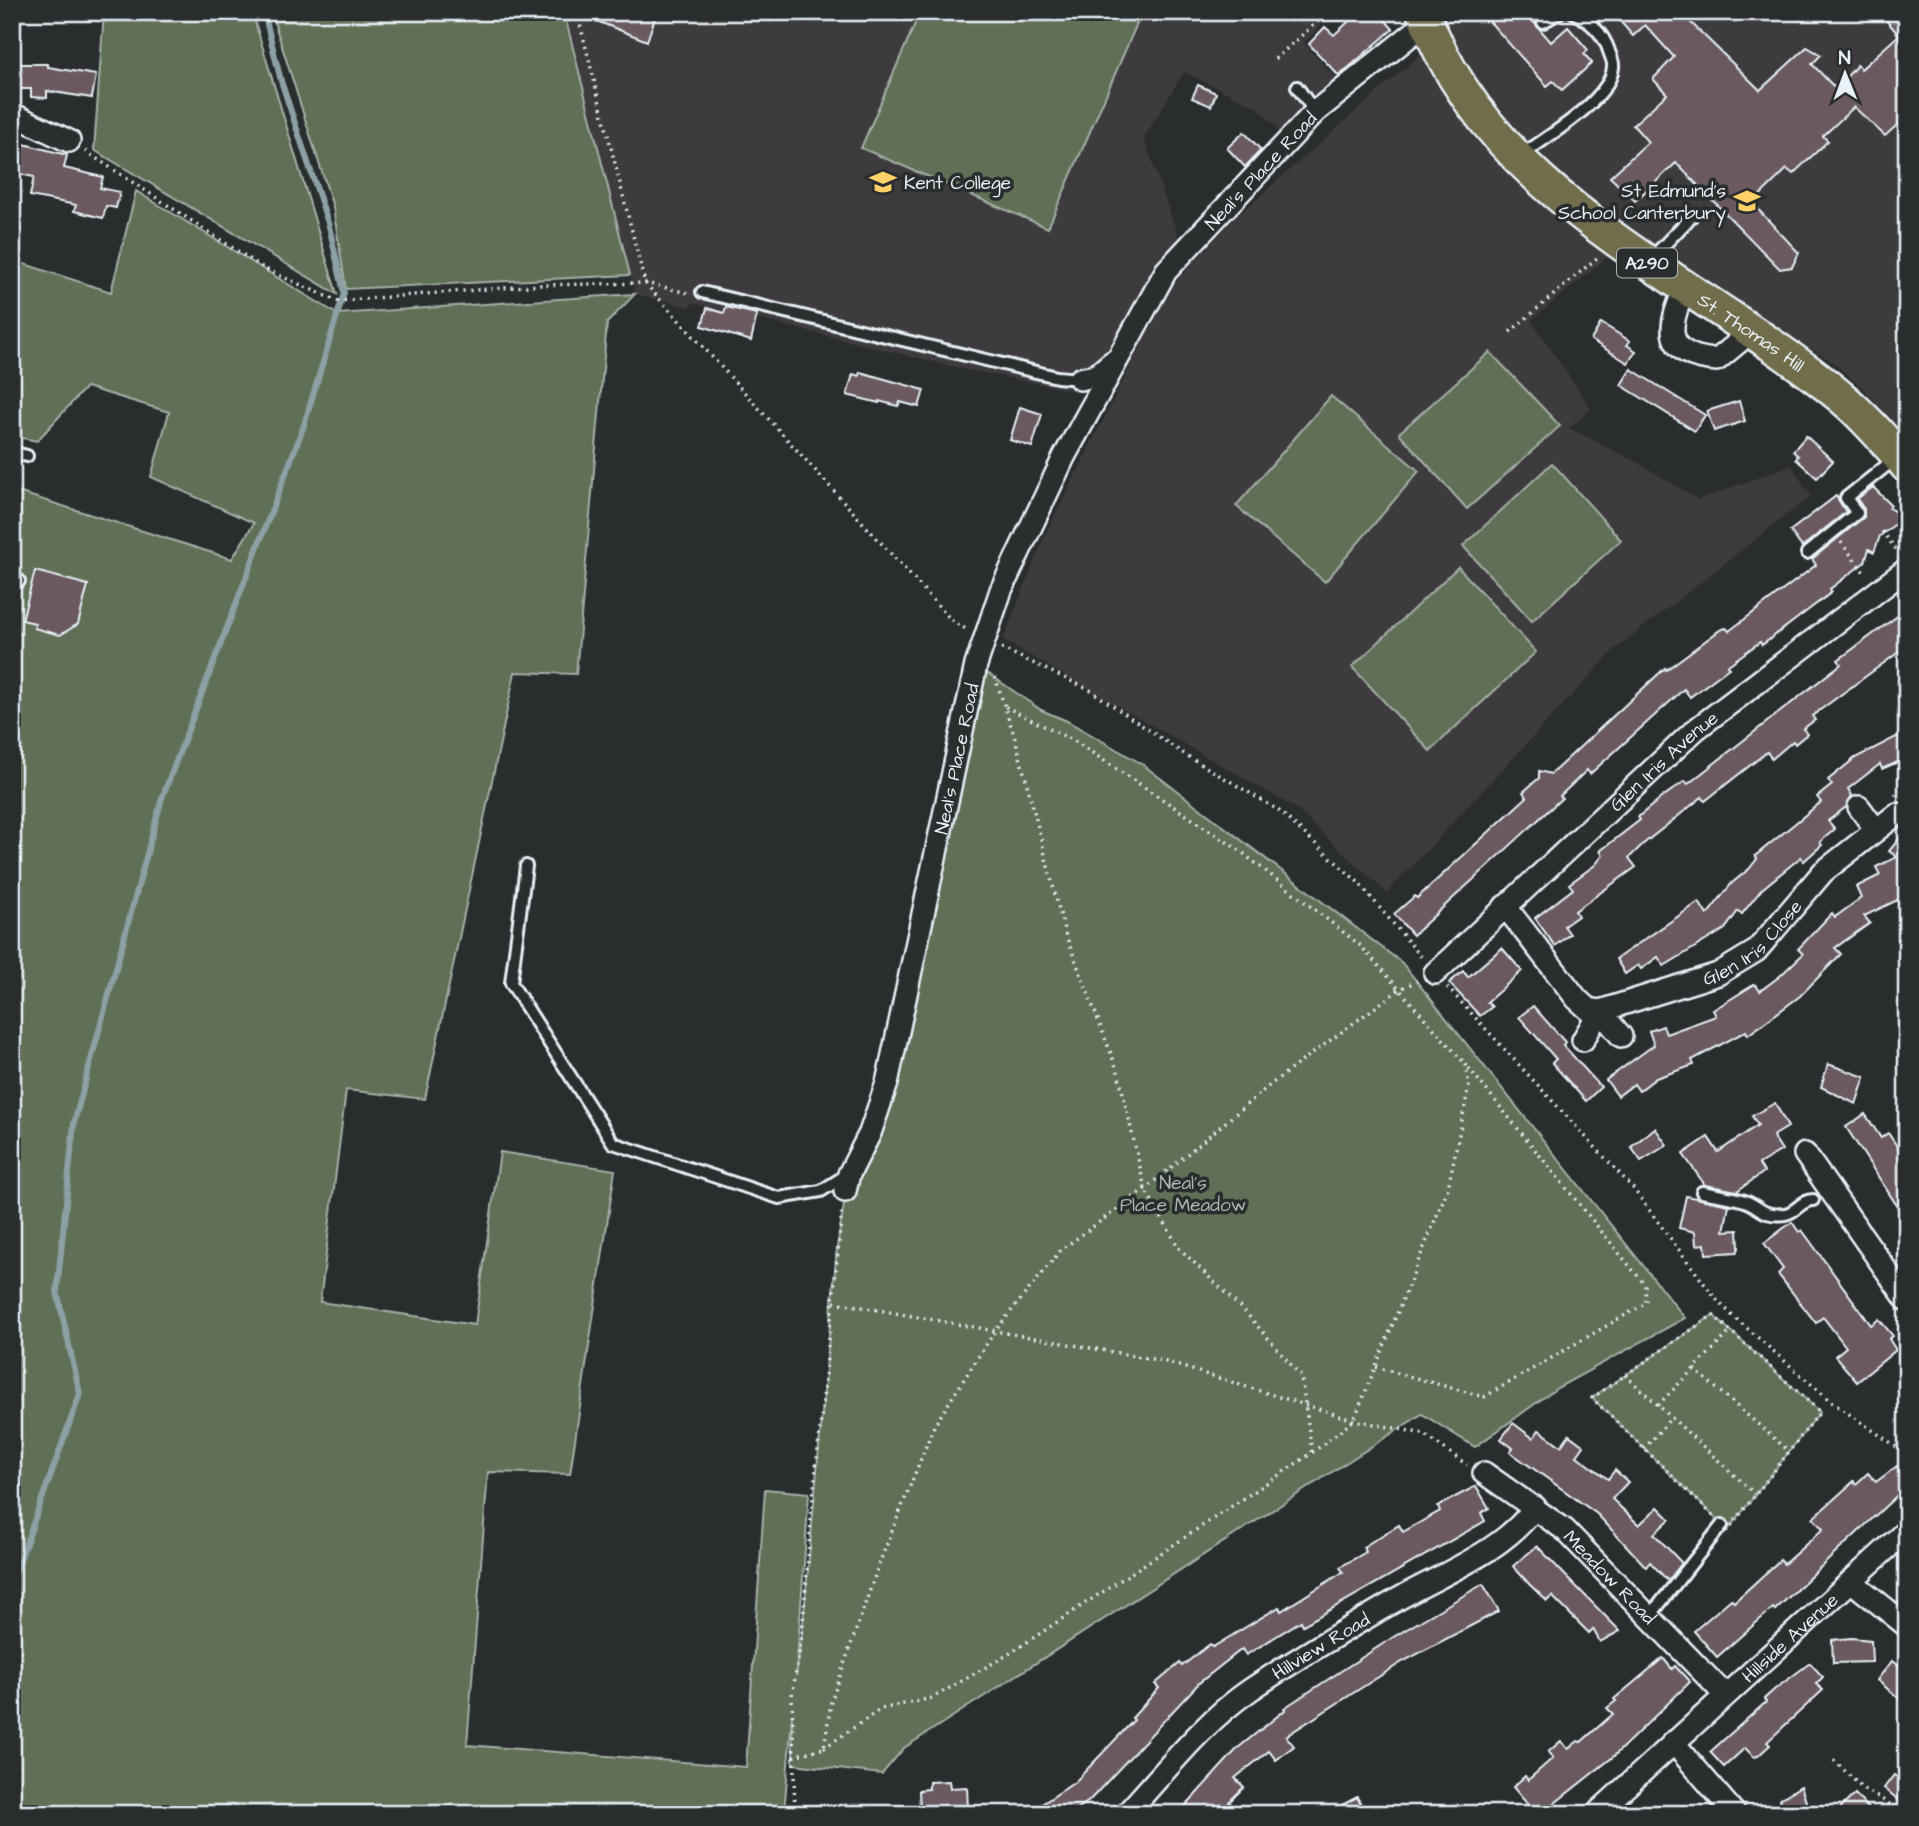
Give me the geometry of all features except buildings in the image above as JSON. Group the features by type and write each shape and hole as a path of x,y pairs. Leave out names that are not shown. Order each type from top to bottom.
{"main road":[{"name":"St. Thomas Hill","path":"1425,17 1463,89 1517,158 1616,242 1751,332 1843,398 1903,461"}],"street":[{"name":"Neal's Place Road","path":"847,1182 870,1133 887,1083 976,665 1001,590 1031,523 1166,271 1315,112 1425,17"},
{"path":"12,114 69,141"},
{"path":"1685,289 1670,327 1675,342 1687,351 1702,359 1717,360 1751,332"},
{"name":"Neal's Place Road","path":"1080,379 1105,370 1126,347"},
{"name":"Glen Iris Avenue","path":"1435,973 1695,730 1878,591 1903,561"},
{"path":"1859,807 1876,830"},
{"name":"Glen Iris Close","path":"1600,1011 1718,974 1756,951 1823,872 1897,814"},
{"path":"1505,906 1577,999 1588,1009 1600,1011 1621,1036"},
{"path":"1583,1040 1600,1011"},
{"path":"1805,1154 1820,1193 1907,1300"},
{"name":"Meadow Road","path":"1485,1473 1565,1530 1725,1695"},
{"name":"Hillview Road","path":"1126,1814 1204,1730 1248,1692 1398,1599 1485,1551 1521,1527 1535,1507"},
{"name":"Hillside Avenue","path":"1596,1814 1907,1530"},
{"path":"1851,1581 1907,1626"},
{"path":"1674,1742 1735,1814"}],"lane":[{"path":"1543,22 1560,12"},
{"path":"1517,158 1586,108 1605,87 1613,66 1606,42 1590,21 1573,12"},
{"path":"1297,88 1315,112"},
{"path":"1647,263 1692,216"},
{"name":"Neal's Place Road","path":"702,292 1057,377 1080,379"},
{"path":"12,452 27,456"},
{"path":"1807,553 1857,513 1846,498 1903,461"},
{"path":"526,866 512,983 613,1143 779,1198 821,1191 847,1182"},
{"path":"1702,1192 1746,1202 1758,1212 1786,1214 1820,1193"},
{"path":"1650,1616 1722,1525"}],"path":[{"path":"577,12 645,282 953,622 986,641 1090,690 1184,754 1278,810 1358,883 1493,1040 1632,1187 1715,1298 1732,1316 1833,1403 1907,1454"},
{"path":"1275,60 1328,12"},
{"path":"69,141 265,269 337,302 540,285 645,282 699,295 702,292"},
{"path":"1510,332 1616,242"},
{"path":"1882,531 1903,561"},
{"path":"1833,532 1878,591"},
{"path":"986,641 1065,933 1118,1072 1145,1189 1179,1248 1247,1313 1301,1376 1312,1453"},
{"path":"1004,706 1076,742 1239,850 1361,946 1466,1065 1645,1284 1646,1303 1484,1397 1376,1367"},
{"path":"824,1748 836,1689 879,1564 934,1426 995,1331 1062,1249 1145,1189 1276,1082 1400,989"},
{"path":"793,1756 824,1748 881,1710 932,1698 1009,1654 1312,1453 1354,1420 1448,1188 1469,1086 1466,1065"},
{"path":"795,1814 792,1696 802,1635 847,1182"},
{"path":"834,1302 1163,1361 1354,1420 1424,1434 1455,1459 1485,1473"},
{"path":"1713,1315 1730,1332 1820,1412 1728,1530 1592,1398 1713,1315"},
{"path":"1724,1325 1732,1316"},
{"path":"1658,1405 1730,1332"},
{"path":"1694,1369 1790,1452"},
{"path":"1626,1376 1755,1494"},
{"path":"1644,1449 1671,1418"},
{"path":"1834,1760 1864,1790 1887,1802 1900,1814"}],"shaded area":[{"name":"Kent College","path":"565,12 1334,12 1304,43 1340,83 1284,136 1259,108 1184,72 1144,138 1180,242 1116,358 1085,387 1070,390 963,369 692,303 689,307 635,294"},
{"name":"St Edmund's School Canterbury","path":"1438,12 1907,12 1907,437 1866,391 1834,363 1617,227 1515,137 1464,65"},
{"path":"1422,53 1492,150 1610,255 1531,320 1591,409 1569,428 1646,467 1698,500 1791,465 1811,496 1614,650 1387,893 1294,807 1003,640 1045,535 1171,286 1234,219"}],"green space":[{"path":"104,12 252,12 337,294 94,150"},
{"path":"271,12 564,12 630,275 346,289 333,207"},
{"path":"920,12 1142,12 1048,228 861,148"},
{"name":"Neal's Place Meadow","path":"136,191 337,314 635,294 607,323 576,674 515,672 425,1099 346,1090 320,1302 475,1325 500,1152 615,1170 570,1474 488,1472 467,1745 746,1767 765,1489 809,1493 796,1676 837,1247 849,1174 870,1133 976,665 1041,710 1067,721 1142,764 1402,963 1685,1318 1557,1388 1475,1447 1422,1414 904,1748 882,1774 793,1764 792,1716 784,1814 12,1814 12,490 232,559 254,523 151,477 169,412 86,387 37,441 12,436 12,260 111,292"},
{"path":"1490,352 1560,426 1467,509 1399,433"},
{"path":"1331,396 1419,471 1325,582 1236,506"},
{"path":"1552,463 1621,540 1532,621 1463,546"},
{"path":"1458,567 1536,652 1430,751 1352,667"},
{"path":"1713,1315 1820,1412 1728,1530 1592,1398"}],"waterway":[{"path":"12,1582 80,1394 57,1291 74,1123 162,798 303,428 344,293 329,226 281,81 264,12"}],"place":[{"name":"Kent College","path":"883,182"},
{"name":"St Edmund's School Canterbury","path":"1747,201"}]}
